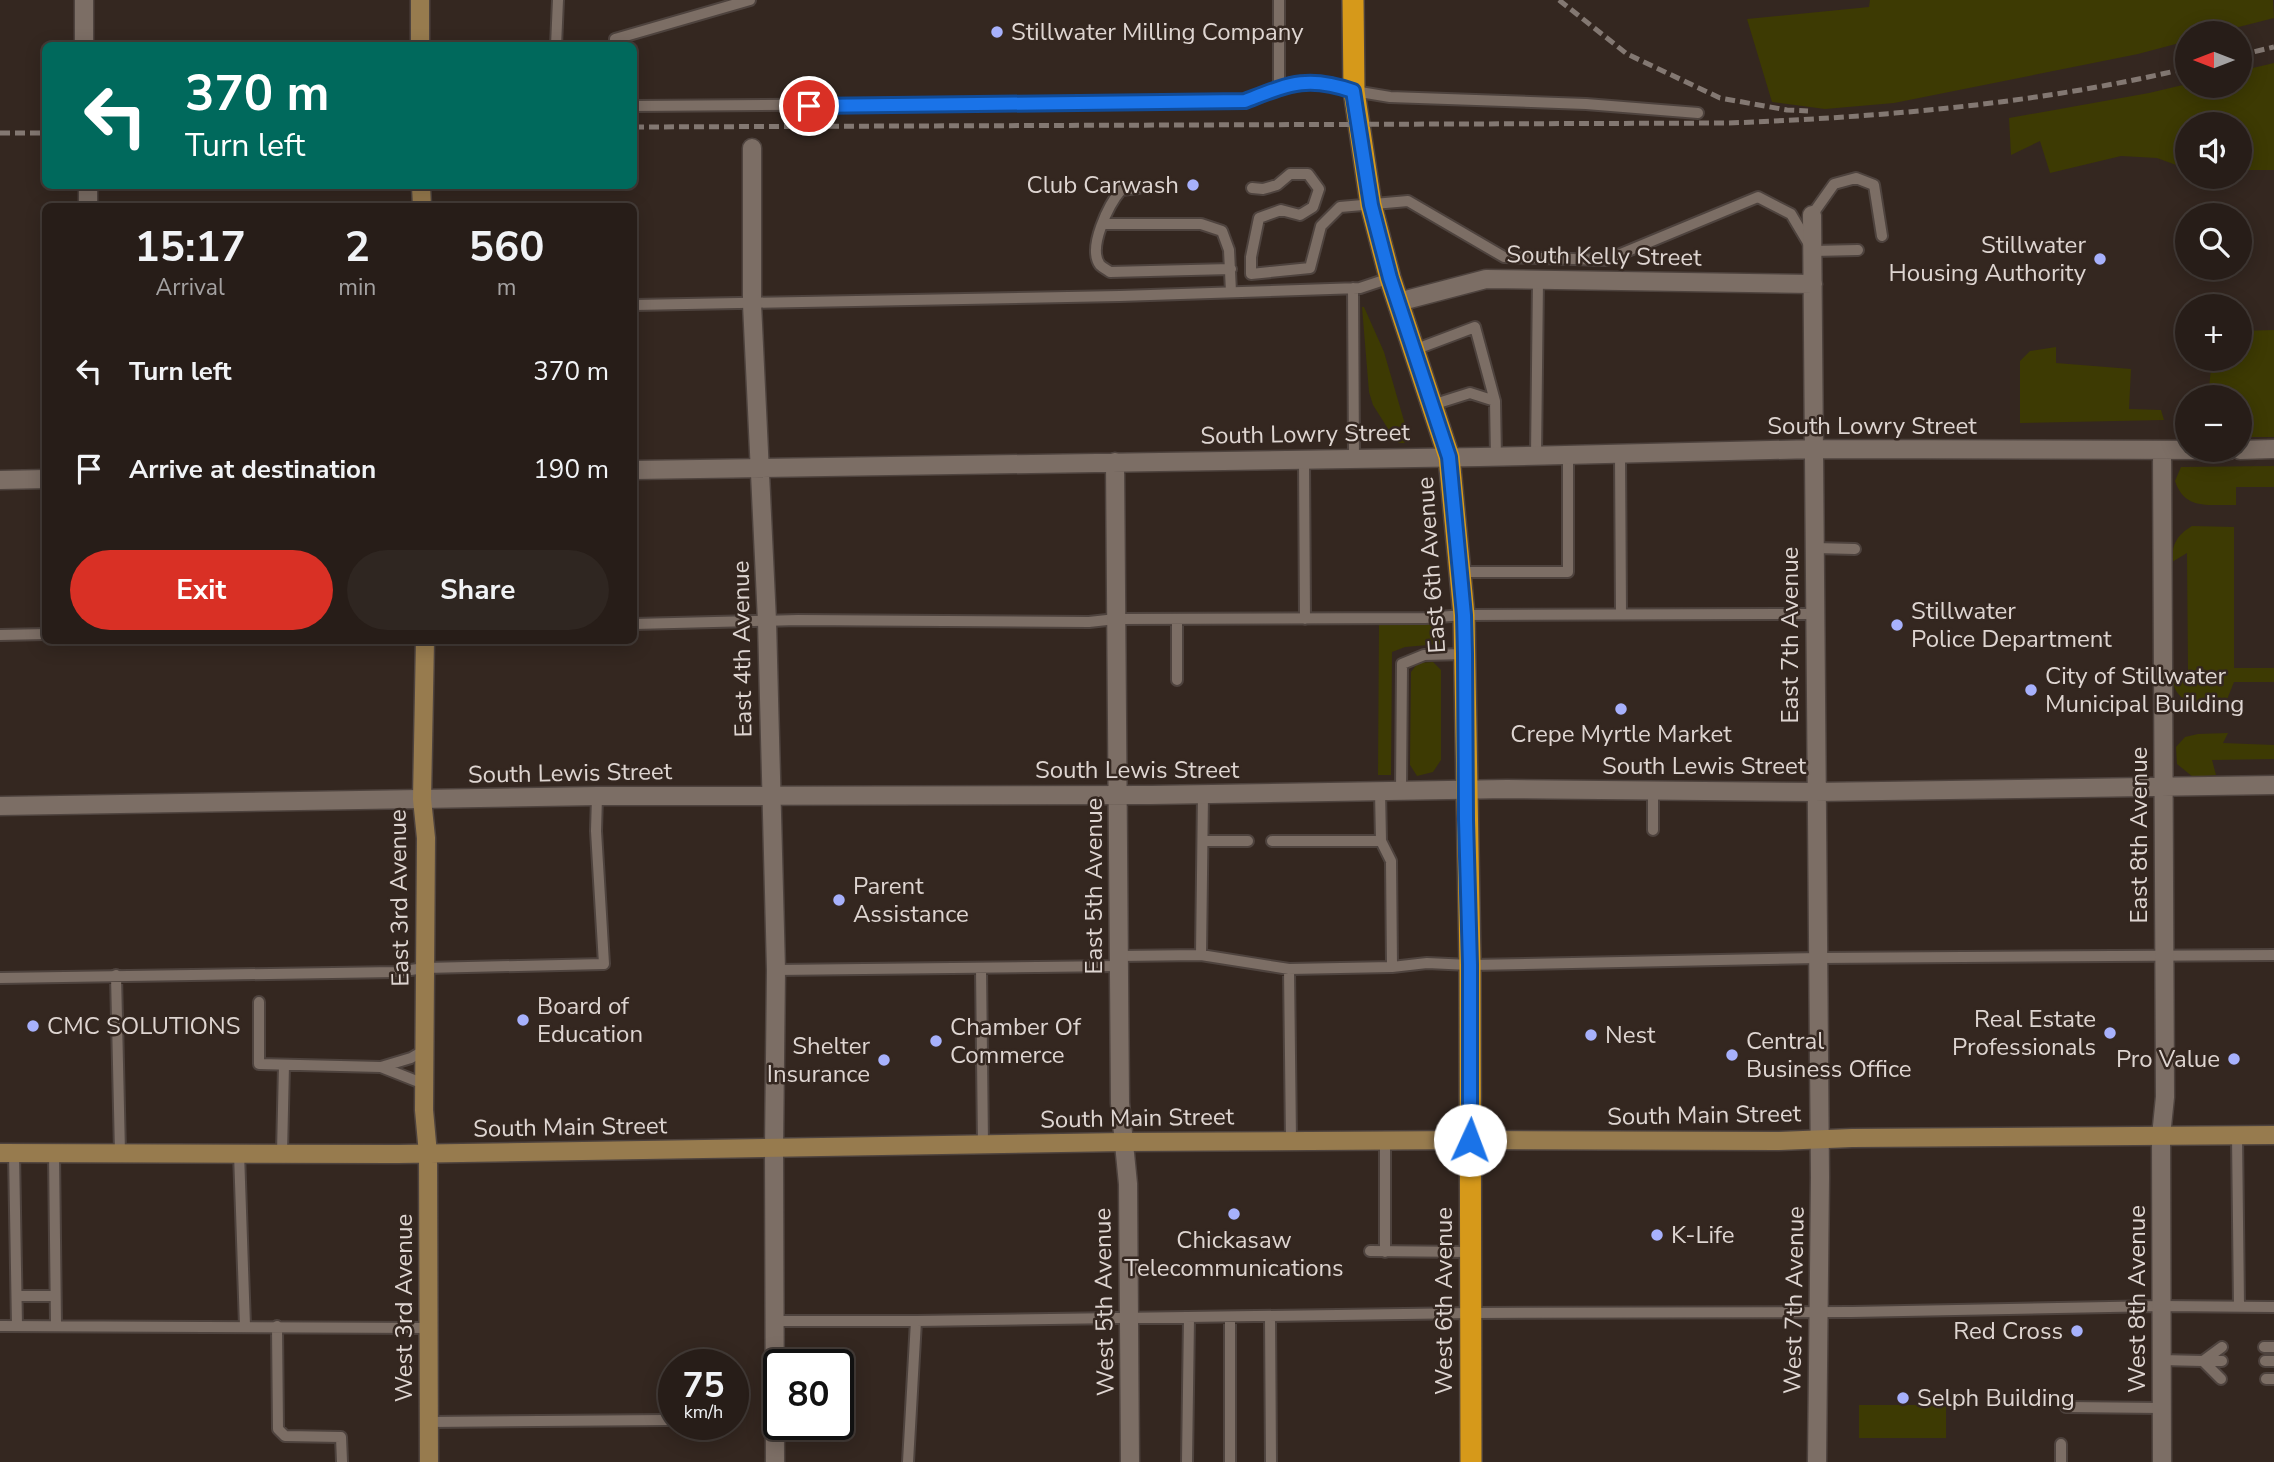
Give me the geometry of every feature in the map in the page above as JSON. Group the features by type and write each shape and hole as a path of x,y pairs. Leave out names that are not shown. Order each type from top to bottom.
{"highway":[{"name":"East 6th Avenue","path":"1353,0 1353,91 1371,205 1390,278 1449,457 1464,615 1470,1140"},
{"name":"West 6th Avenue","path":"1470,1140 1471,1462"}],"main road":[{"path":"420,0 420,42"},
{"name":"East 3rd Avenue","path":"425,644 422,799 426,838 424,1110 428,1154"},
{"name":"South Main Street","path":"7,1153 428,1154 1124,1142 1658,1142 2274,1135"},
{"name":"West 3rd Avenue","path":"428,1154 429,1462"}],"street":[{"path":"83,0 84,42"},
{"name":"East 4th Avenue","path":"752,148 752,304 767,621 776,970 775,1462"},
{"name":"East 7th Avenue","path":"1812,215 1815,792 1819,958 1818,1139"},
{"name":"South Kelly Street","path":"1398,302 1486,279 1813,284"},
{"name":"South Lowry Street","path":"637,470 1496,457 1815,449 2175,450"},
{"path":"2252,450 2274,449"},
{"name":"East 8th Avenue","path":"2161,1136 2165,1097 2162,450"},
{"name":"East 5th Avenue","path":"1115,462 1120,1103 1124,1142"},
{"path":"0,480 42,479"},
{"name":"South Lewis Street","path":"0,806 597,796 1118,795 1466,790 1815,792 2274,785"},
{"name":"West 8th Avenue","path":"2161,1136 2162,1462"},
{"name":"West 7th Avenue","path":"1817,1462 1820,1312 1818,1139"},
{"name":"West 5th Avenue","path":"1124,1142 1128,1184 1130,1462"}],"lane":[{"path":"556,42 558,0"},
{"path":"615,39 750,0"},
{"path":"1279,0 1279,88"},
{"path":"637,106 1245,101 1292,83 1330,83 1353,91 1390,97 1586,104 1698,113"},
{"path":"1252,188 1263,189 1277,185 1290,174 1308,174 1319,189 1313,207 1300,215 1281,210 1259,218 1251,257 1251,274 1310,268 1321,226 1340,207 1408,201 1504,257 1606,260 1758,197 1791,214 1813,251 1858,250"},
{"path":"1812,215 1833,184 1856,178 1874,185 1882,236"},
{"path":"1139,188 1121,190 1112,201 1095,245 1099,264 1110,272 1231,269"},
{"path":"1104,224 1201,224 1222,231 1230,250 1231,292"},
{"path":"1120,272 1120,296"},
{"path":"637,305 1120,296 1353,288 1390,278"},
{"path":"1536,456 1538,280"},
{"path":"1353,288 1353,458"},
{"path":"1414,350 1475,327 1495,401 1496,457"},
{"path":"1432,405 1470,393 1495,401"},
{"path":"1620,454 1621,614"},
{"path":"1460,572 1568,572 1568,455"},
{"path":"1304,459 1306,619"},
{"path":"1815,548 1855,549"},
{"path":"637,624 1815,614"},
{"path":"1177,619 1177,680"},
{"path":"0,635 42,634"},
{"path":"1401,791 1402,664 1424,655 1465,654"},
{"path":"1380,791 1381,841 1391,861 1392,967"},
{"path":"1653,791 1653,830"},
{"path":"1201,955 1203,794"},
{"path":"0,978 396,972 425,968 604,964 596,831 597,796"},
{"path":"1203,841 1248,841"},
{"path":"1272,841 1381,841"},
{"path":"776,970 981,968 1201,955 1289,969 1392,967 1427,963 1470,965 1819,958 2274,955"},
{"path":"981,968 983,1145"},
{"path":"1289,969 1291,1141"},
{"path":"116,975 117,1113 120,1153"},
{"path":"259,1002 259,1064 381,1067 425,1051"},
{"path":"282,1153 284,1065"},
{"path":"381,1067 424,1084"},
{"path":"2237,1135 2239,1306"},
{"path":"1385,1140 1385,1252"},
{"path":"7,1153 17,1326"},
{"path":"54,1153 56,1325"},
{"path":"239,1153 245,1326"},
{"path":"1370,1251 1470,1252"},
{"path":"17,1296 55,1296"},
{"path":"775,1321 2274,1307"},
{"path":"1230,1317 1230,1462"},
{"path":"1270,1317 1271,1462"},
{"path":"1187,1462 1189,1318"},
{"path":"908,1462 916,1321"},
{"path":"0,1326 429,1328"},
{"path":"277,1326 278,1429 285,1436 341,1437 342,1462"},
{"path":"2203,1361 2222,1346"},
{"path":"2161,1360 2222,1361"},
{"path":"2203,1361 2221,1379"},
{"path":"2066,1407 2161,1408"},
{"path":"429,1422 658,1420"},
{"path":"2061,1444 2061,1462"}],"shaded area":[{"path":"1870,0 2273,0 2274,18 2252,24 2252,21 2175,21 2175,44 1894,103 1825,109 1772,102 1747,19 1869,7"},
{"path":"2274,63 2274,170 2252,170 2252,112 2175,112 2175,165 2157,158 2121,156 2050,173 2040,141 2011,155 2009,118 2175,87 2175,98 2252,98 2252,68"},
{"path":"1362,307 1384,352 1409,438 1404,443 1397,443 1373,405 1369,392"},
{"path":"2274,330 2274,437 2252,437 2252,385 2209,385 2211,371 2252,371 2252,331"},
{"path":"2056,347 2056,363 2131,369 2129,409 2161,410 2164,420 2020,423 2020,361 2030,351"},
{"path":"2274,466 2274,487 2236,487 2236,505 2192,502 2179,491 2175,481 2181,467"},
{"path":"2192,526 2234,527 2234,668 2274,668 2274,682 2234,682 2226,702 2200,703 2185,699 2179,695 2172,678 2188,670 2187,553 2172,562 2172,556 2176,541"},
{"path":"1379,622 1441,624 1440,644 1405,647 1392,652 1391,775 1378,775"},
{"path":"1433,662 1441,670 1441,760 1433,772 1417,776 1410,765 1411,672 1418,663"},
{"path":"2228,733 2223,743 2274,745 2274,759 2212,760 2216,775 2193,777 2177,764 2176,747 2185,737"},
{"path":"1859,1405 1946,1405 1946,1438 1859,1438"}],"railway":[{"path":"1559,0 1627,54 1720,98 1808,111"},
{"path":"2252,52 2274,47"},
{"path":"637,127 1729,123 1960,107 2075,91 2175,71"},
{"path":"0,133 42,133"}],"place":[{"name":"Stillwater Milling Company","path":"997,32"},
{"name":"Club Carwash","path":"1193,185"},
{"name":"Stillwater Housing Authority","path":"2100,259"},
{"name":"Stillwater Police Department","path":"1897,625"},
{"name":"City of Stillwater Municipal Building","path":"2031,690"},
{"name":"Crepe Myrtle Market","path":"1621,709"},
{"name":"Parent Assistance","path":"839,900"},
{"name":"Board of Education","path":"523,1020"},
{"name":"CMC SOLUTIONS","path":"33,1026"},
{"name":"Real Estate Professionals","path":"2110,1033"},
{"name":"Nest","path":"1591,1035"},
{"name":"Chamber Of Commerce","path":"936,1041"},
{"name":"Central Business Office","path":"1732,1055"},
{"name":"Pro Value","path":"2234,1059"},
{"name":"Shelter Insurance","path":"884,1060"},
{"name":"Chickasaw Telecommunications","path":"1234,1214"},
{"name":"K-Life","path":"1657,1235"},
{"name":"Red Cross","path":"2077,1331"},
{"name":"Selph Building","path":"1903,1398"}],"route":[{"path":"809,106 1245,101 1292,83 1330,83 1353,91 1371,205 1390,278 1449,457 1464,615 1470,1140"}]}
